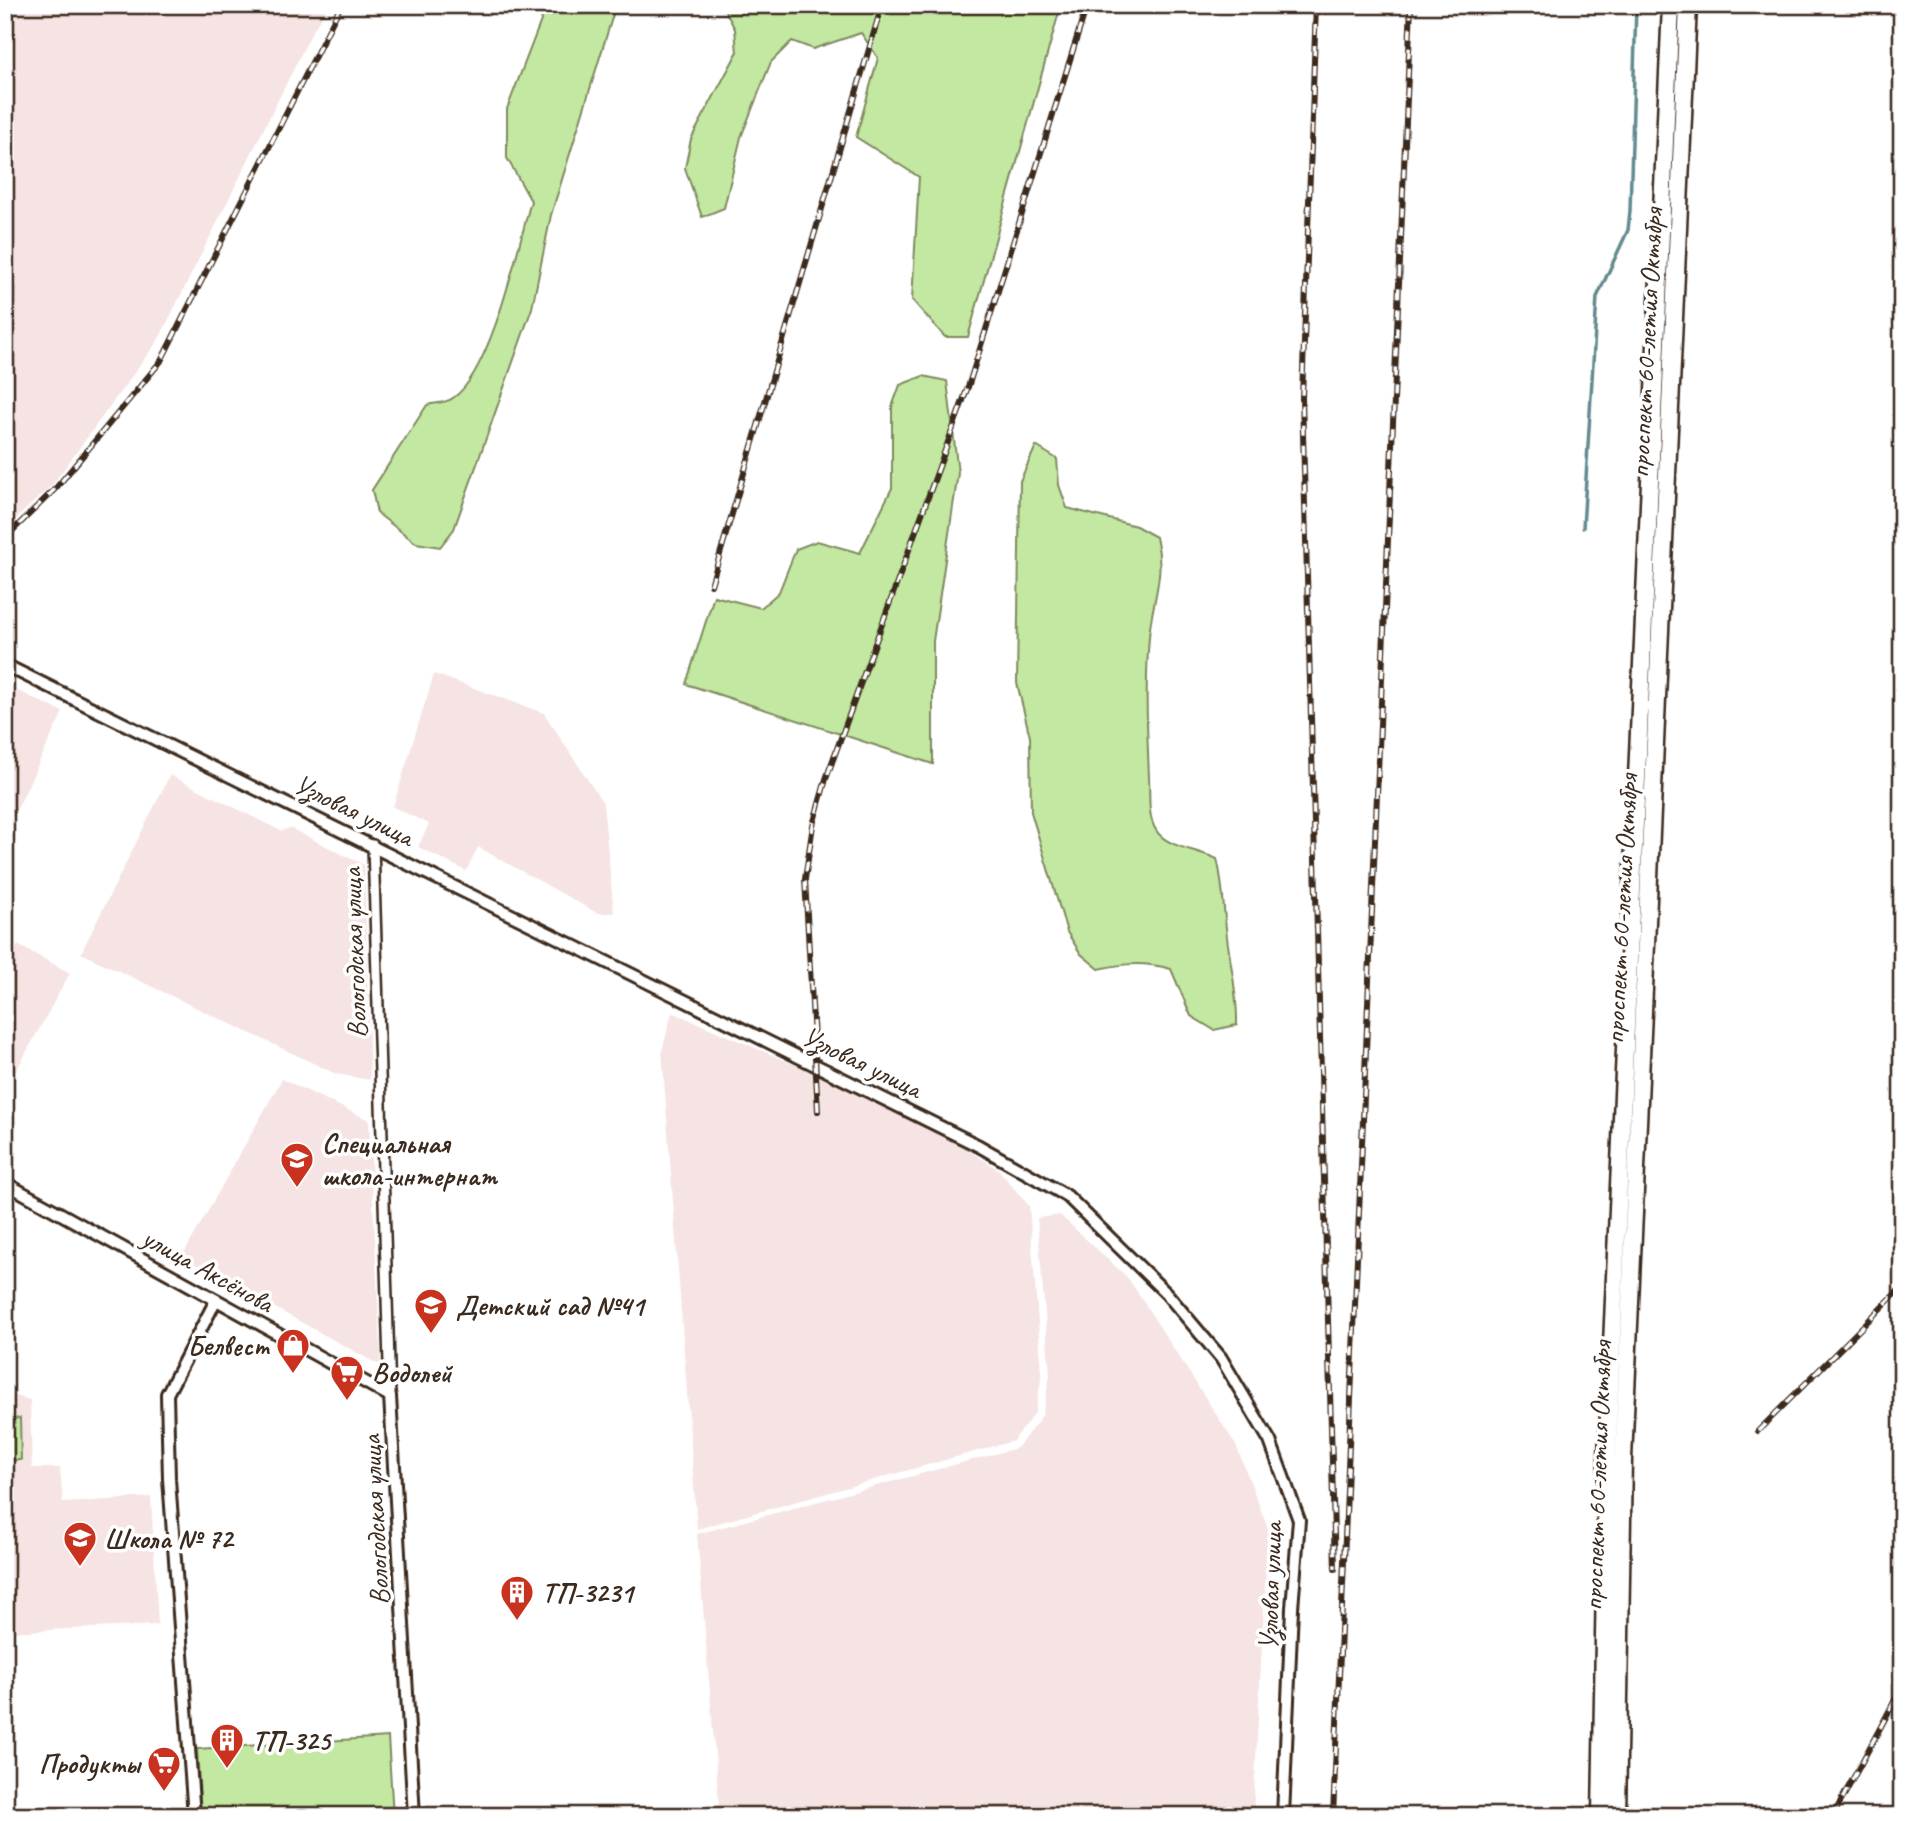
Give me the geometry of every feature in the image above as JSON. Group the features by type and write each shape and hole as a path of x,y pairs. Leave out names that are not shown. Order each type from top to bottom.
{"highway":[{"name":"проспект 60-летия Октября","path":"1601,1816 1607,1458 1671,5"},
{"name":"проспект 60-летия Октября","path":"1617,1816 1623,1459 1688,5"}],"street":[{"name":"Узловая улица","path":"5,666 373,845 979,1146 1066,1196 1167,1294 1221,1358 1270,1441 1299,1520 1292,1608 1283,1816"},
{"name":"Вологодская улица","path":"373,845 390,1396 414,1816"},
{"name":"улица Аксёнова","path":"5,1183 390,1396"},
{"path":"194,1816 169,1479 167,1394 216,1300"}],"shaded area":[{"path":"5,5 329,5 313,30 159,339 53,484 5,529"},
{"path":"434,674 544,713 603,803 614,913 597,913 478,847 466,871 418,847 429,824 393,807"},
{"path":"5,685 63,712 5,834"},
{"path":"170,775 281,831 290,828 364,865 370,1080 336,1074 81,953"},
{"path":"18,945 70,973 5,1091 5,969"},
{"path":"672,1012 828,1079 948,1138 998,1169 1029,1206 1042,1374 1035,1413 1013,1441 697,1529 662,1051"},
{"name":"Специальная школа-интернат","path":"282,1079 369,1120 381,1366 182,1257"},
{"path":"1060,1215 1128,1278 1236,1445 1268,1529 1253,1816 720,1816 697,1534 1017,1448 1042,1416 1050,1375 1037,1218"},
{"name":"Школа № 72","path":"5,1393 30,1400 32,1468 60,1468 63,1503 151,1497 158,1625 5,1632"}],"green space":[{"path":"547,5 616,5 551,215 532,308 454,529 440,547 416,543 377,513 372,490 427,405 450,400 467,384 491,337 511,277 531,201 507,158 507,109"},
{"path":"722,5 1061,5 968,337 945,337 912,300 919,177 856,137 878,58 861,33 813,49 792,41 771,62 741,137 724,208 702,217 685,168 691,139 737,53 735,29"},
{"path":"923,376 947,381 958,473 933,641 933,764 686,684 714,596 761,608 779,592 796,549 817,541 860,553 892,488 892,407 900,385"},
{"path":"1036,446 1057,459 1059,485 1067,508 1136,526 1156,537 1160,564 1149,637 1147,672 1150,811 1160,836 1183,848 1217,859 1235,989 1237,1025 1214,1030 1191,1016 1171,969 1135,964 1099,969 1081,954 1067,932 1031,812 1030,737 1017,683 1020,481"},
{"path":"20,1418 21,1460 5,1460 5,1419"},
{"path":"388,1737 393,1816 201,1816 197,1749"}],"waterway":[{"path":"1583,528 1597,297 1628,230 1630,211 1636,5"}],"railway":[{"path":"5,538 56,488 161,361 341,5"},
{"path":"711,585 882,5"},
{"path":"818,1111 805,879 813,825 826,779 969,384 1087,5"},
{"path":"1316,5 1302,398 1335,1569"},
{"path":"1333,1816 1411,5"},
{"path":"1758,1431 1902,1287"},
{"path":"1833,1816 1902,1687"}],"place":[{"name":"Специальная школа-интернат","path":"297,1189"},
{"name":"Детский сад №41","path":"431,1335"},
{"name":"Белвест","path":"293,1375"},
{"name":"Водолей","path":"347,1402"},
{"name":"Школа № 72","path":"80,1568"},
{"name":"ТП-3231","path":"517,1622"},
{"name":"ТП-325","path":"227,1770"},
{"name":"Продукты","path":"164,1793"}]}
